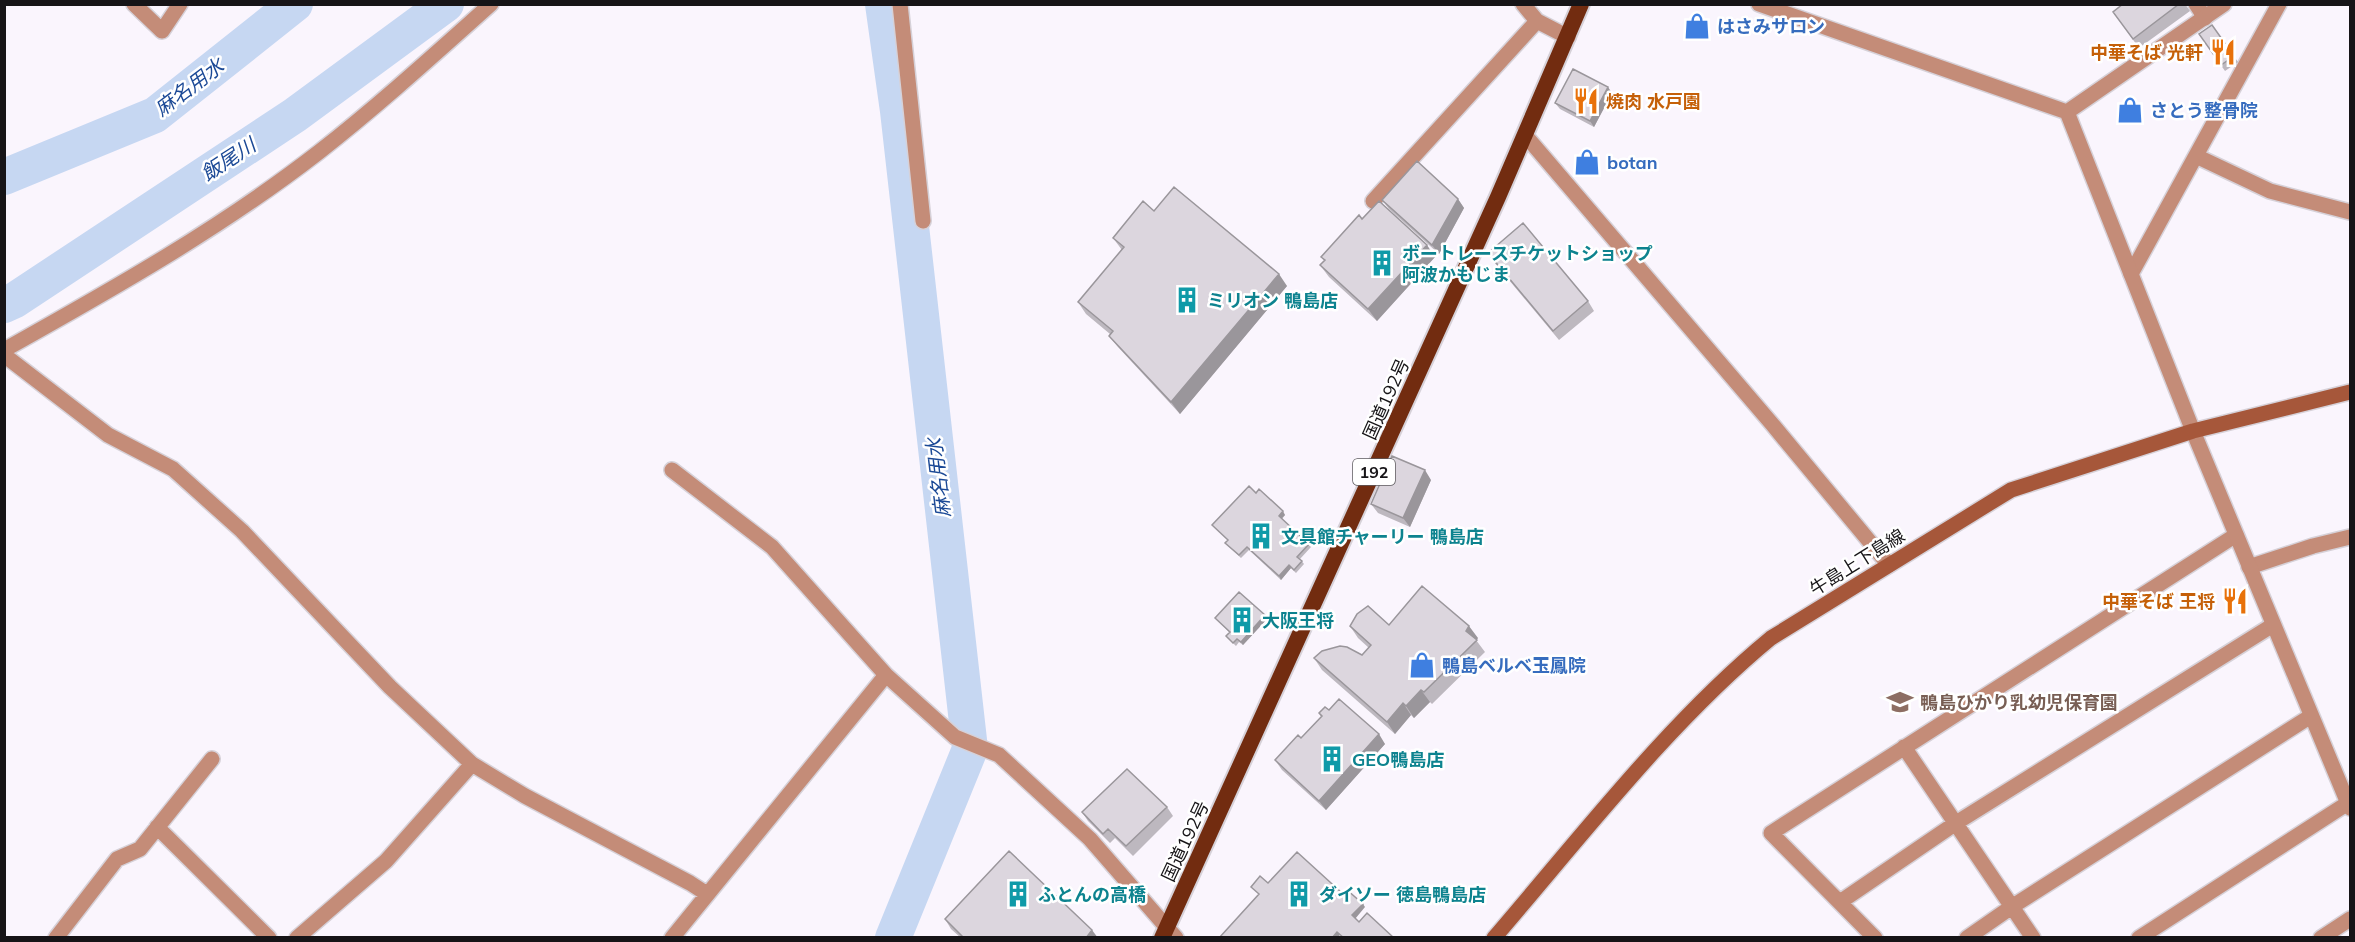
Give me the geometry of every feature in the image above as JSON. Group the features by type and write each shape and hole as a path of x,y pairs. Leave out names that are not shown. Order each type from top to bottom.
{"highway":[{"name":"国道192号","path":"1168,934 1526,135 1581,4"}],"main road":[{"name":"牛島上下島線","path":"1494,938 1653,754 1735,668 1771,638 2011,490 2193,431 2350,392"}],"street":[{"path":"134,4 162,31 180,4"},
{"path":"4,350 173,253 308,160 381,101 491,4"},
{"path":"900,4 923,221"},
{"path":"1523,4 1537,21 1568,37"},
{"path":"1759,4 2067,112 2193,431 2349,805 2139,938"},
{"path":"2196,4 2205,18"},
{"path":"2067,112 2224,4"},
{"path":"2131,274 2279,4"},
{"path":"1373,201 1537,21"},
{"path":"1526,135 1889,565"},
{"path":"2196,156 2270,191 2350,212"},
{"path":"4,355 108,435 173,469 242,531 390,687 472,764 525,796 707,894"},
{"path":"672,470 772,547 885,675 955,737 999,754 1090,839 1168,934"},
{"path":"1875,938 1771,833 2236,535"},
{"path":"2249,567 2313,546 2350,537"},
{"path":"1840,902 1956,823 2273,625"},
{"path":"672,938 885,675"},
{"path":"1967,938 2013,906 2311,716"},
{"path":"1904,747 2033,938"},
{"path":"56,938 117,859 140,849 212,759"},
{"path":"297,938 386,861 472,764"},
{"path":"158,827 269,938"},
{"path":"2321,938 2350,919"}],"building":[{"path":"2123,4 2179,4 2133,39 2113,12"},
{"path":"2212,25 2234,56 2221,65 2199,34"},
{"name":"焼肉 水戸園","path":"1573,69 1608,87 1590,121 1555,103"},
{"path":"1417,161 1458,199 1432,245 1382,200"},
{"name":"ミリオン 鴨島店","path":"1174,187 1279,274 1171,402 1109,336 1113,331 1078,302 1124,247 1113,238 1143,201 1154,211"},
{"name":"ボートレースチケットショップ 阿波かもじま","path":"1379,201 1427,245 1368,309 1320,265 1325,260 1321,257 1359,215 1362,219"},
{"path":"1523,223 1588,301 1553,331 1488,253"},
{"path":"1392,456 1425,470 1403,518 1371,504"},
{"name":"文具館チャーリー 鴨島店","path":"1249,486 1256,493 1259,489 1283,511 1279,516 1309,544 1297,557 1302,561 1294,570 1289,565 1279,576 1247,547 1239,555 1225,543 1228,540 1212,525"},
{"name":"鴨島ベルベ玉鳳院","path":"1422,586 1469,626 1466,631 1477,640 1424,692 1421,690 1406,706 1403,703 1387,722 1314,658 1322,651 1340,646 1362,655 1371,645 1350,626 1357,614 1368,606 1389,625"},
{"name":"大阪王将","path":"1239,592 1265,615 1241,642 1237,639 1233,643 1226,636 1230,632 1215,618"},
{"name":"GEO鴨島店","path":"1339,699 1379,734 1319,801 1275,760 1298,735 1301,738 1322,716 1319,713 1325,707 1329,710"},
{"path":"1127,769 1167,807 1126,846 1108,829 1103,834 1082,812"},
{"name":"ふとんの高橋","path":"1009,851 1092,930 1086,938 964,938 945,919"},
{"name":"ダイソー 徳島鴨島店","path":"1297,852 1342,893 1346,889 1363,904 1352,915 1359,922 1367,913 1394,938 1344,938 1337,932 1332,938 1219,938 1259,894 1251,887 1260,876 1268,883"}],"waterway":[{"name":"麻名用水","path":"4,177 155,115 295,4"},
{"name":"飯尾川","path":"4,305 15,300 295,115 446,4"},
{"name":"麻名用水","path":"883,4 898,111 970,749 893,938"}],"place":[{"name":"はさみサロン","path":"1697,26"},
{"name":"中華そば 光軒","path":"2223,52"},
{"name":"焼肉 水戸園","path":"1586,101"},
{"name":"さとう整骨院","path":"2130,110"},
{"name":"botan","path":"1587,162"},
{"name":"ボートレースチケットショップ 阿波かもじま","path":"1382,263"},
{"name":"ミリオン 鴨島店","path":"1187,300"},
{"name":"文具館チャーリー 鴨島店","path":"1261,536"},
{"name":"中華そば 王将","path":"2235,601"},
{"name":"大阪王将","path":"1242,620"},
{"name":"鴨島ベルベ玉鳳院","path":"1422,665"},
{"name":"鴨島ひかり乳幼児保育園","path":"1900,702"},
{"name":"GEO鴨島店","path":"1332,759"},
{"name":"ふとんの高橋","path":"1018,894"},
{"name":"ダイソー 徳島鴨島店","path":"1299,894"}]}
